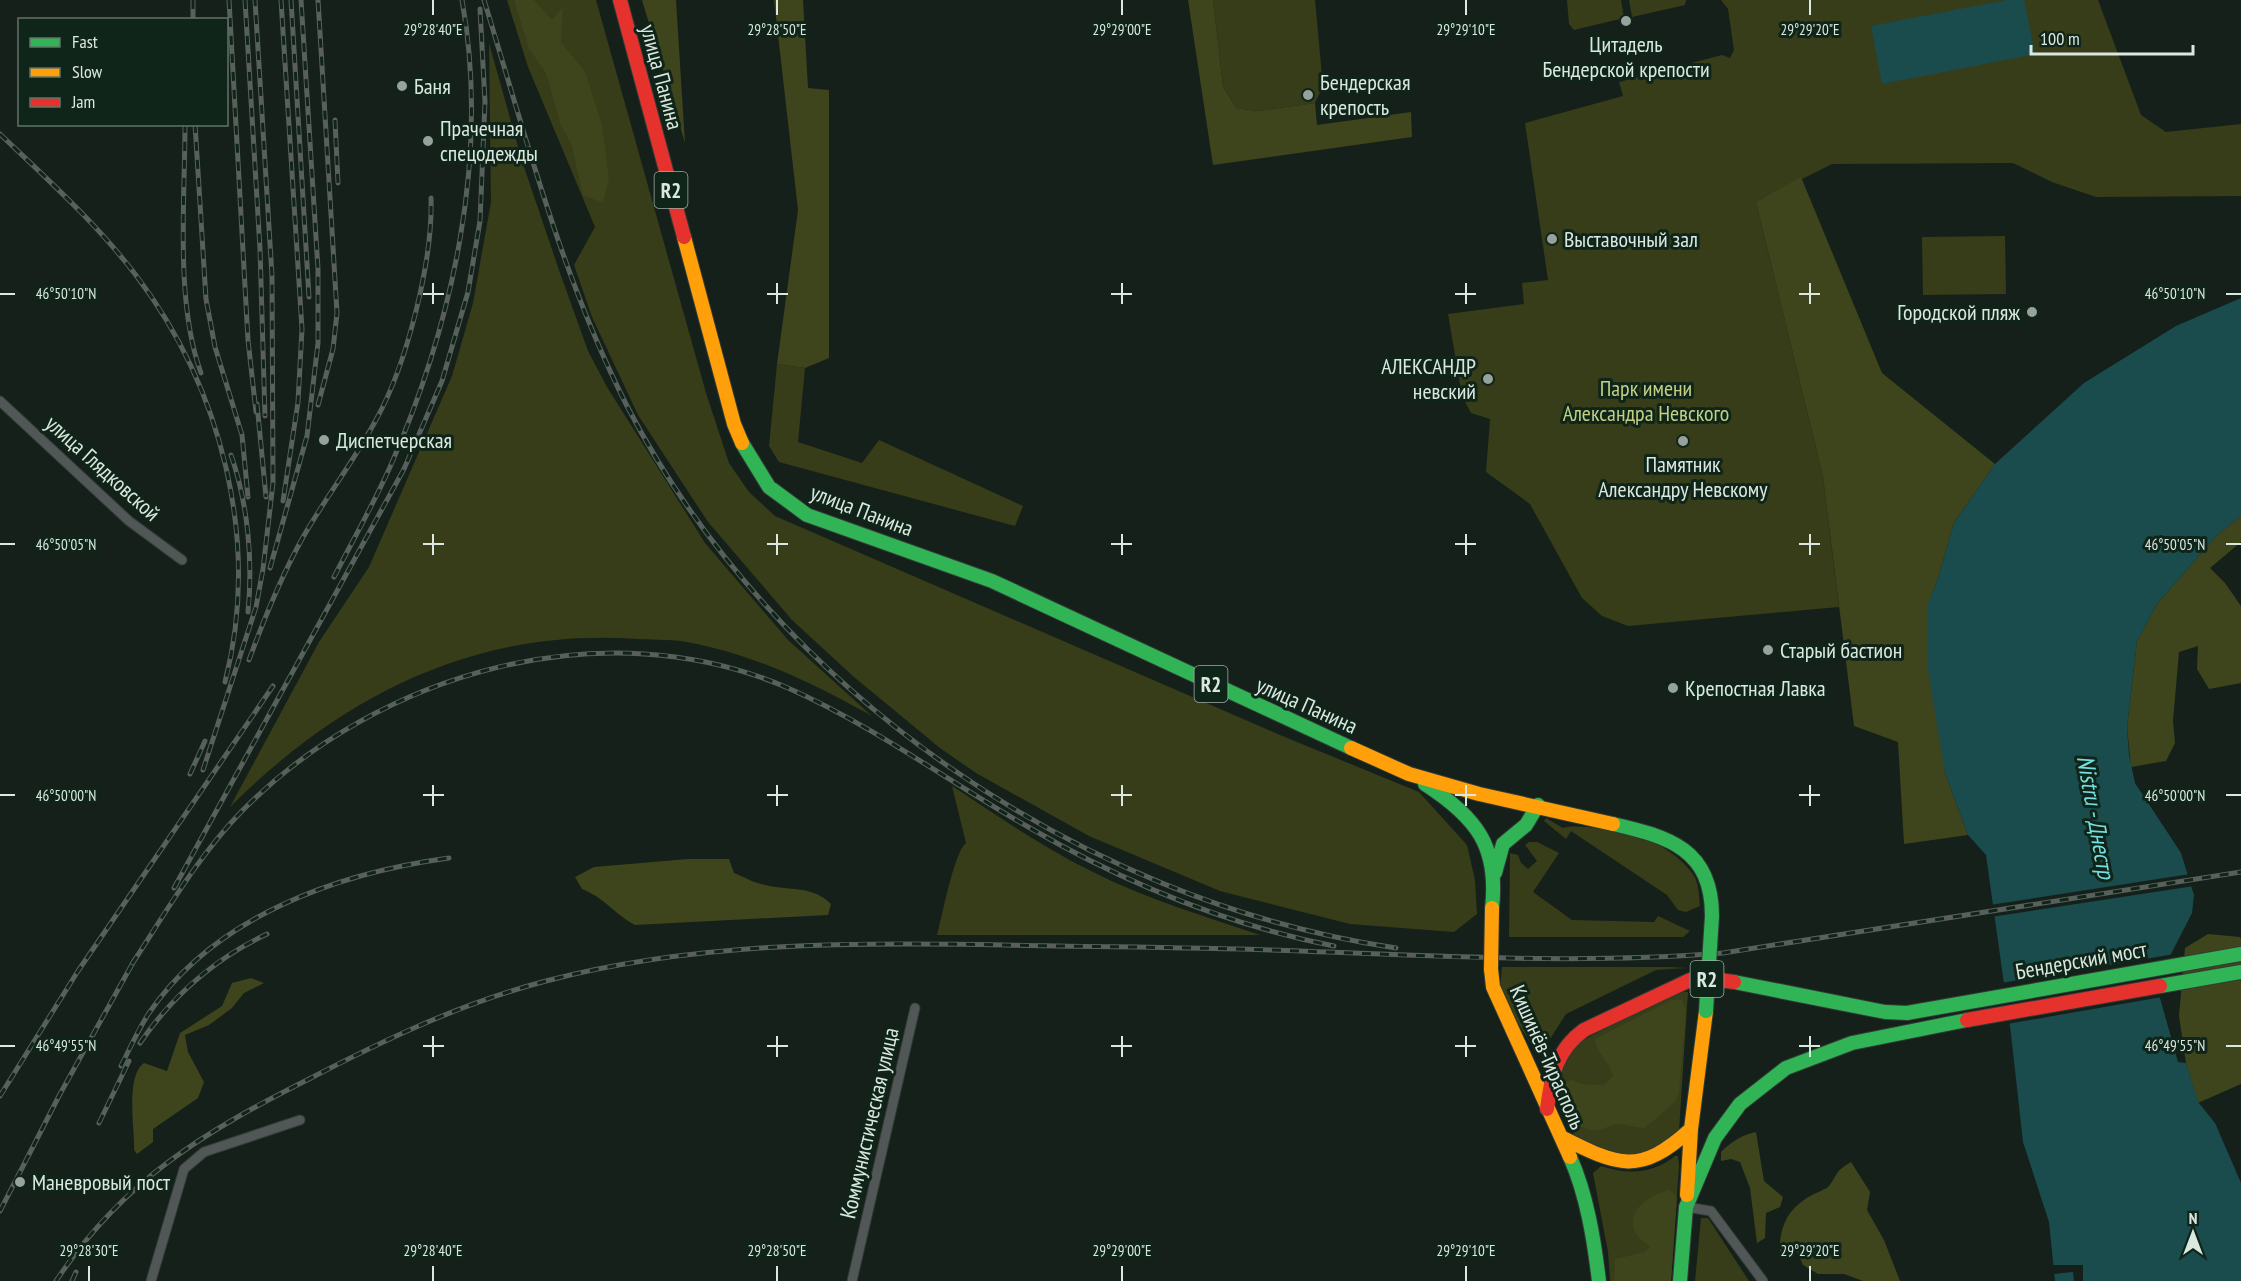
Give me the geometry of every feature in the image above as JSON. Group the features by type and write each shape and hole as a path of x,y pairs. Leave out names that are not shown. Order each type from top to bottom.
{"main road":[{"name":"улица Панина","path":"620,0 734,424 748,456 769,487 807,515 992,581 1275,714 1409,774"},
{"name":"R2","path":"1409,774 1479,794 1538,805 1660,835 1679,844 1698,865 1711,889 1712,916 1706,1011 1691,1129 1680,1281"},
{"name":"Кишинёв-Тирасполь","path":"1409,774 1446,797 1471,820 1486,845 1495,873 1492,908 1493,987 1576,1172 1588,1216 1599,1281"},
{"path":"1495,873 1503,844 1526,825 1538,805"},
{"name":"Бендерский мост","path":"1547,1109 1555,1063 1569,1040 1584,1030 1690,980 1711,979 1732,982 1885,1012 1907,1014 1929,1008 2241,954"},
{"name":"Бендерский мост","path":"1686,1207 1715,1138 1740,1104 1786,1068 1832,1049 1932,1026 2241,972"},
{"path":"1561,1137 1602,1159 1619,1163 1638,1163 1665,1152 1691,1129"}],"street":[{"name":"улица Глядковской","path":"0,401 129,521 182,560"},
{"name":"Коммунистическая улица","path":"852,1281 915,1008"},
{"path":"151,1281 184,1169 204,1152 300,1120"},
{"path":"1686,1207 1711,1211 1763,1281"}],"green space":[{"path":"507,0 596,0 706,393 729,463 749,492 775,516 1280,735 1419,792 1467,845 1475,880 1477,914 1454,932 1350,924 1220,891 1089,836 976,773 940,748 854,677 792,620 708,522 638,415 592,317 574,265 595,227 528,67"},
{"path":"514,0 534,0 552,20 563,7 561,43 585,71 602,125 609,178 603,203 583,195 571,143 561,126 546,73 529,49"},
{"path":"642,0 676,0 685,143"},
{"path":"774,0 803,0 808,88 829,90 829,358 805,368 777,364 798,210"},
{"path":"1188,0 1213,0 1223,86 1236,108 1257,111 1315,103 1317,125 1411,112 1412,137 1213,165"},
{"path":"1213,0 1315,0 1323,86 1315,103 1257,111 1236,108 1223,86"},
{"path":"1567,0 1621,0 1624,18 1574,30 1569,24"},
{"path":"1629,0 1686,0 1685,5 1632,17"},
{"name":"Парк имени Александра Невского","path":"1721,0 2098,0 2141,115 2166,132 2241,124 2241,196 2096,197 2052,182 2013,163 1832,164 1756,202 1823,477 1839,607 1628,626 1602,616 1582,598 1530,504 1486,472 1490,419 1471,413 1462,396 1448,314 1524,304 1522,283 1548,280 1525,123 1623,96 1619,82 1722,55 1730,58 1734,50 1728,9"},
{"path":"489,43 522,161 559,270 588,351 607,387 705,543 788,640 872,716 829,693 763,663 692,643 665,640 579,638 522,644 468,657 416,676 366,701 318,732 273,767 230,807 319,642 369,567 452,376 473,303 491,202"},
{"path":"1801,177 1882,373 1995,464 1954,523 1928,605 1945,773 1968,835 1904,844 1898,742 1854,726 1823,477 1756,202"},
{"path":"2005,236 2006,294 1923,295 1922,237"},
{"path":"777,364 805,368 798,442 862,463 879,440 1023,506 1015,526 779,462 769,446"},
{"path":"2241,516 2241,542 2210,568 2225,583 2241,606 2241,683 2209,689 2197,669 2198,646 2179,652 2173,721 2175,743 2166,761 2131,767 2127,727 2137,641 2157,604 2217,535"},
{"path":"952,786 1074,863 1113,882 1154,899 1260,935 937,935 953,871 966,843"},
{"path":"1546,818 1563,828 1599,828 1662,847 1679,859 1693,874 1698,885 1700,906 1686,912 1678,910 1667,895 1571,831 1566,839 1544,821"},
{"path":"1529,842 1537,842 1559,853 1533,892 1572,920 1654,922 1658,916 1690,931 1683,937 1509,937 1510,853 1518,855 1521,863 1528,869 1537,861 1525,845"},
{"path":"688,859 729,859 734,873 753,881 774,887 808,891 824,898 831,904 828,915 635,925 597,897 582,889 575,877 594,867"},
{"path":"2208,934 2240,937 2241,939 2241,1084 2198,1103 2186,1063 2179,1016 2185,948"},
{"path":"1502,967 1687,968 1656,970 1566,1014 1541,1053 1537,1054 1502,997 1500,990"},
{"path":"251,978 264,983 244,993 232,1008 209,1025 185,1035 188,1052 204,1082 198,1098 153,1129 153,1142 137,1154 134,1150 132,1104 138,1070 144,1063 167,1071 180,1033 222,1006 232,983"},
{"path":"1688,992 1679,1131 1675,1137 1642,1159 1594,1149 1574,1135 1556,1086 1560,1064 1570,1047 1648,1006"},
{"path":"1682,999 1686,1010 1679,1093 1675,1102 1645,1128 1617,1124 1599,1130 1590,1130 1576,1122 1568,1108 1564,1083 1571,1080 1582,1084 1604,1085 1613,1076 1595,1039 1671,1000"},
{"path":"1756,1132 1764,1181 1783,1197 1780,1207 1766,1213 1765,1238 1757,1243 1750,1188 1740,1162 1731,1159 1721,1161 1721,1152 1729,1145"},
{"path":"1678,1156 1679,1166 1671,1281 1610,1281 1608,1252 1593,1173 1601,1166 1620,1171 1640,1171 1658,1166"},
{"path":"1851,1162 1870,1192 1867,1210 1884,1240 1900,1281 1863,1281 1844,1274 1818,1274 1803,1265 1797,1252 1780,1253 1783,1226 1791,1212 1804,1200 1827,1187 1839,1171"},
{"path":"1669,1190 1677,1197 1671,1281 1614,1281 1615,1259 1645,1252 1650,1247 1639,1238 1634,1229 1633,1221 1639,1207 1653,1196"},
{"path":"1701,1218 1708,1218 1749,1281 1695,1281"}],"water":[{"path":"2007,0 2024,0 2035,54 1882,84 1871,26"},
{"name":"Nistru - Днестр","path":"2241,298 2241,516 2217,535 2157,604 2137,641 2127,727 2129,755 2135,783 2181,853 2194,895 2192,913 2171,954 2158,991 2178,1062 2186,1063 2198,1102 2215,1123 2241,1183 2241,1281 2055,1281 2049,1222 2023,1142 2011,1034 1986,855 1968,835 1945,773 1928,670 1928,604 1954,523 1995,464 2084,383 2176,326"}],"pier":[{"path":"2190,874 2194,886 1991,917 1990,905"},
{"path":"2175,954 2161,991 2162,997 2007,1024 2001,983"},
{"path":"2053,1265 2083,1265 2083,1281 2074,1281 2073,1272 2054,1274"}],"railway":[{"path":"193,0 193,18"},
{"path":"229,0 248,340 256,412"},
{"path":"245,0 260,249 265,416"},
{"path":"203,770 256,607 273,483 272,276 255,0"},
{"path":"281,0 302,329 298,402 283,501"},
{"path":"291,0 309,297"},
{"path":"270,568 307,436 318,343 318,269 301,0"},
{"path":"318,0 337,313 333,349 318,405"},
{"path":"334,577 390,467 432,356 448,298 460,238 468,179 471,119 470,59 462,0"},
{"path":"484,0 564,257 604,357 627,406 689,509 765,604 852,690 948,766 1053,831 1163,884 1278,923 1396,948"},
{"path":"174,888 404,469 442,381 468,292 480,221 485,102 480,9"},
{"path":"335,120 338,183"},
{"path":"185,126 183,251 185,283 193,345 201,373"},
{"path":"195,126 206,299 215,347 242,435 248,497"},
{"path":"0,134 70,202 120,255 165,319 191,366 211,416 226,468 235,521 238,575 235,629 225,682"},
{"path":"249,660 273,598 294,553 368,434 388,395 408,341 423,281 428,251 431,198"},
{"path":"257,404 266,497"},
{"path":"231,455 242,493 248,532 250,572 248,612"},
{"path":"132,964 197,865 226,828 297,763 359,722 426,690 497,667 571,655 644,654 717,665 788,688 851,719 1065,848 1139,884 1216,914 1334,946"},
{"path":"0,1096 78,971 273,686"},
{"path":"190,774 205,741"},
{"path":"121,1066 149,1013 176,979 208,950 244,925 282,905 323,888 365,875 449,858"},
{"path":"56,1281 82,1245 109,1214 138,1187 168,1162 235,1119 367,1050 454,1011 515,990 602,968 659,958 774,947 889,944 1204,948 1553,959 1666,957 1723,953 2241,872"},
{"path":"140,1043 166,1009 196,980 229,955 267,934"},
{"path":"0,1211 60,1094 135,959"},
{"path":"99,1123 129,1061"},
{"path":"72,1281 76,1272"}],"traffic: fast":[{"path":"742,443 769,487 807,515 992,581 1351,748"},
{"path":"1425,784 1458,809 1480,835 1492,867 1492,908"},
{"path":"1495,873 1503,844 1526,825 1538,805"},
{"path":"1613,824 1652,834 1684,850 1704,875 1710,893 1712,916"},
{"path":"1706,1011 1712,916"},
{"path":"1734,982 1885,1012 1907,1013 2241,954"},
{"path":"2160,986 2241,972"},
{"path":"1680,1281 1686,1207 1715,1138 1740,1104 1786,1068 1852,1043 1967,1020"},
{"path":"1570,1157 1585,1202 1599,1281"}],"traffic: slow":[{"path":"684,237 734,424 742,443"},
{"path":"1351,748 1409,774 1479,794 1613,824"},
{"path":"1491,969 1492,908"},
{"path":"1491,969 1493,987 1570,1157"},
{"path":"1687,1195 1691,1129 1706,1011"},
{"path":"1561,1137 1598,1155 1628,1162 1657,1154 1691,1129"}],"traffic: jam":[{"path":"620,0 684,237"},
{"path":"1547,1109 1556,1065 1567,1046 1584,1030 1690,980 1711,979 1734,982"},
{"path":"1967,1020 2160,986"}],"place":[{"name":"Цитадель Бендерской крепости","path":"1626,21"},
{"name":"Баня","path":"402,86"},
{"name":"Бендерская крепость","path":"1308,95"},
{"name":"Прачечная спецодежды","path":"428,141"},
{"name":"Выставочный зал","path":"1552,239"},
{"name":"Городской пляж","path":"2032,312"},
{"name":"АЛЕКСАНДР невский","path":"1488,379"},
{"name":"Диспетчерская","path":"324,440"},
{"name":"Памятник Александру Невскому","path":"1683,441"},
{"name":"Старый бастион","path":"1768,650"},
{"name":"Крепостная Лавка","path":"1673,688"},
{"name":"Маневровый пост","path":"20,1182"}]}
